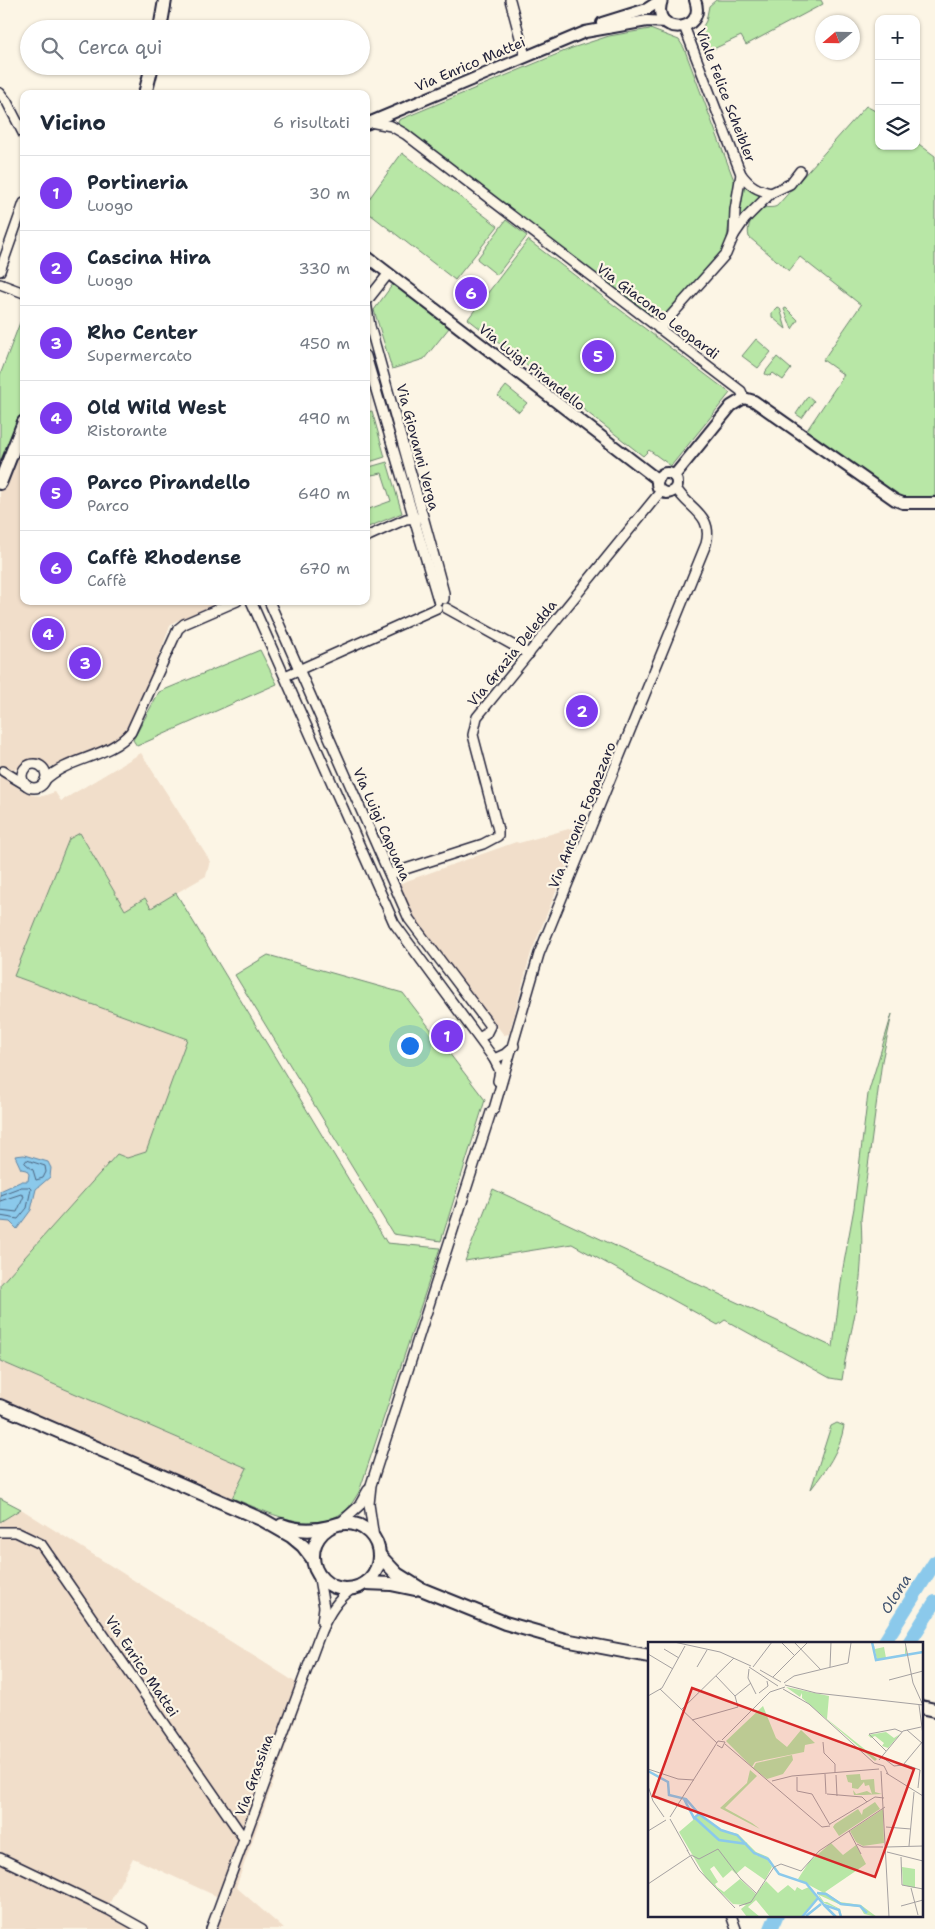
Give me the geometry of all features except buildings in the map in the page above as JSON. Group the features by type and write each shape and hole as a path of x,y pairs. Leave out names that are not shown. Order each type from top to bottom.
{"main road":[{"path":"162,20 165,0"},
{"path":"146,90 150,75"},
{"path":"0,482 20,432"},
{"path":"0,1406 263,1520 291,1536 303,1546 313,1559 318,1573 328,1584 334,1587 353,1588 365,1583 373,1575 378,1564 379,1555 374,1538 359,1525 335,1525 319,1530 300,1530 263,1520"},
{"path":"313,1559 318,1539 335,1525"},
{"path":"379,1555 397,1574 421,1589 505,1623 565,1640 648,1656"},
{"path":"365,1583 391,1584 421,1589"},
{"path":"922,1706 935,1710"}],"street":[{"path":"510,0 525,56"},
{"path":"662,0 660,13 666,22"},
{"name":"Via Enrico Mattei","path":"370,122 608,21 646,9 662,0"},
{"path":"684,26 694,19 698,2"},
{"name":"Via Enrico Mattei","path":"585,32 647,21 666,22 674,27 684,26"},
{"name":"Viale Felice Scheibler","path":"684,26 741,174 755,189 771,193"},
{"path":"0,84 20,127"},
{"path":"0,93 7,102"},
{"name":"Via Giacomo Leopardi","path":"370,123 391,126 405,134 741,391 744,398 758,403 793,430 895,500 903,503 935,503"},
{"path":"659,330 726,254 734,235 745,218 771,193 790,184 800,171"},
{"name":"Viale Felice Scheibler","path":"734,235 735,210 741,174"},
{"path":"0,271 20,227"},
{"name":"Via Luigi Pirandello","path":"370,259 658,480"},
{"name":"Via Giovanni Verga","path":"370,297 388,273"},
{"path":"0,284 20,292"},
{"name":"Via Giovanni Verga","path":"370,326 418,518"},
{"name":"Via Giovanni Verga","path":"370,368 444,593 441,604"},
{"path":"674,476 731,406 744,398"},
{"path":"665,474 674,476 677,482 676,488 668,493 661,491 658,486 658,480 665,474"},
{"name":"Via Antonio Fogazzaro","path":"491,1112 494,1109 514,1046 539,954 706,544 708,534 705,520 676,488"},
{"name":"Via Grazia Deledda","path":"390,874 483,844 498,836 475,746 473,729 477,717 661,491"},
{"path":"370,535 406,519 418,518"},
{"path":"285,676 441,604 529,654"},
{"path":"2,770 18,770 34,765 50,768 66,765 104,751 128,736 178,629 184,624 228,605"},
{"name":"Via Luigi Capuana","path":"253,605 394,923 494,1059"},
{"name":"Via Luigi Capuana","path":"271,605 409,919 490,1026 486,1034 479,1038"},
{"path":"2,770 28,787 38,788 53,773 66,765"},
{"path":"38,766 44,770 45,780"},
{"path":"26,767 22,777 28,787"},
{"path":"335,1525 360,1506 370,1485 491,1112 490,1108 500,1074 494,1059 505,1054 514,1046"},
{"path":"370,1485 368,1504 374,1538"},
{"name":"Via Enrico Mattei","path":"0,1532 16,1532 42,1544 245,1840"},
{"name":"Via Grassina","path":"318,1573 324,1607 321,1631"},
{"name":"Via Grassina","path":"211,1929 321,1631 338,1600 353,1588"},
{"path":"0,1858 109,1910 143,1929"},
{"path":"731,1916 736,1929"}],"shaded area":[{"path":"20,442 20,605 214,605 174,622 170,626 131,732 127,736 66,764 50,767 34,764 10,771 0,769 0,493"},
{"path":"141,753 210,861 206,876 150,908 125,910 80,833 14,976 188,1039 146,1152 127,1158 117,1154 0,1285 0,775 20,789 33,795 43,796 55,792 61,801"},
{"path":"579,826 582,828 531,953 509,1034 504,1035 410,915 398,884 516,842 519,843"},
{"path":"0,1361 247,1468 232,1498 0,1399"},
{"path":"21,1509 306,1689 236,1887 284,1929 215,1929 227,1901 133,1858 107,1908 134,1929 0,1929 0,1522"}],"green space":[{"path":"716,0 821,0 823,4 746,45 741,36 705,53 698,35 706,21 709,6"},
{"path":"650,29 679,40 684,48 735,183 726,244 718,258 658,323 397,125 399,120 572,48 609,36"},
{"path":"866,106 875,111 875,150 920,150 920,145 935,156 935,496 902,499 805,433 844,375 823,360 861,305 800,257 789,271 749,237 750,221 755,214 763,208 777,206"},
{"path":"402,153 498,226 455,280 370,214 370,197"},
{"path":"742,182 767,194 736,227"},
{"path":"506,220 527,236 497,275 477,259"},
{"path":"528,240 730,393 671,466 649,450 643,456 468,319"},
{"path":"393,284 449,328 424,359 392,369 374,310"},
{"path":"778,307 780,308 786,329 772,317 772,313"},
{"path":"786,308 798,320 792,329 784,309"},
{"path":"20,322 20,419 0,470 0,375"},
{"path":"756,339 771,352 758,368 742,356"},
{"path":"777,357 791,369 783,380 773,373 770,376 765,374"},
{"path":"506,386 527,403 519,412 498,396"},
{"path":"808,396 814,401 802,418 796,414"},
{"path":"370,411 372,411 385,457 370,462"},
{"path":"387,462 402,513 370,526 370,509 391,501 382,473 370,475 370,467"},
{"path":"260,650 277,684 137,746 133,740 159,692"},
{"path":"80,833 125,910 145,898 151,908 176,893 387,1243 440,1248 359,1492 345,1511 332,1518 318,1522 288,1519 232,1498 247,1468 0,1361 0,1285 117,1154 127,1158 146,1152 187,1039 14,976 69,839"},
{"path":"268,955 403,993 485,1100 441,1241 393,1234 235,975"},
{"path":"892,1014 882,1061 861,1219 862,1252 858,1297 842,1380 830,1378 725,1320 718,1325 572,1244 465,1261 493,1189 833,1347 843,1268 854,1208 868,1094"},
{"path":"837,1423 844,1426 836,1451 811,1489 831,1426"},
{"path":"0,1498 21,1509 0,1522"}],"water":[{"path":"24,1155 48,1162 51,1168 50,1177 36,1189 31,1210 17,1229 10,1222 0,1221 0,1191 22,1181 28,1181 29,1174 26,1170 21,1169 15,1156"}],"waterway":[{"name":"Olona","path":"885,1642 935,1562"},
{"name":"Olona","path":"910,1642 935,1602"},
{"name":"Olona","path":"771,1929 777,1916"}],"place":[{"name":"Caffè Rhodense","path":"471,293"},
{"name":"Parco Pirandello","path":"598,356"},
{"name":"Old Wild West","path":"48,634"},
{"name":"Rho Center","path":"85,663"},
{"name":"Cascina Hira","path":"582,711"},
{"name":"Portineria","path":"447,1036"}]}
